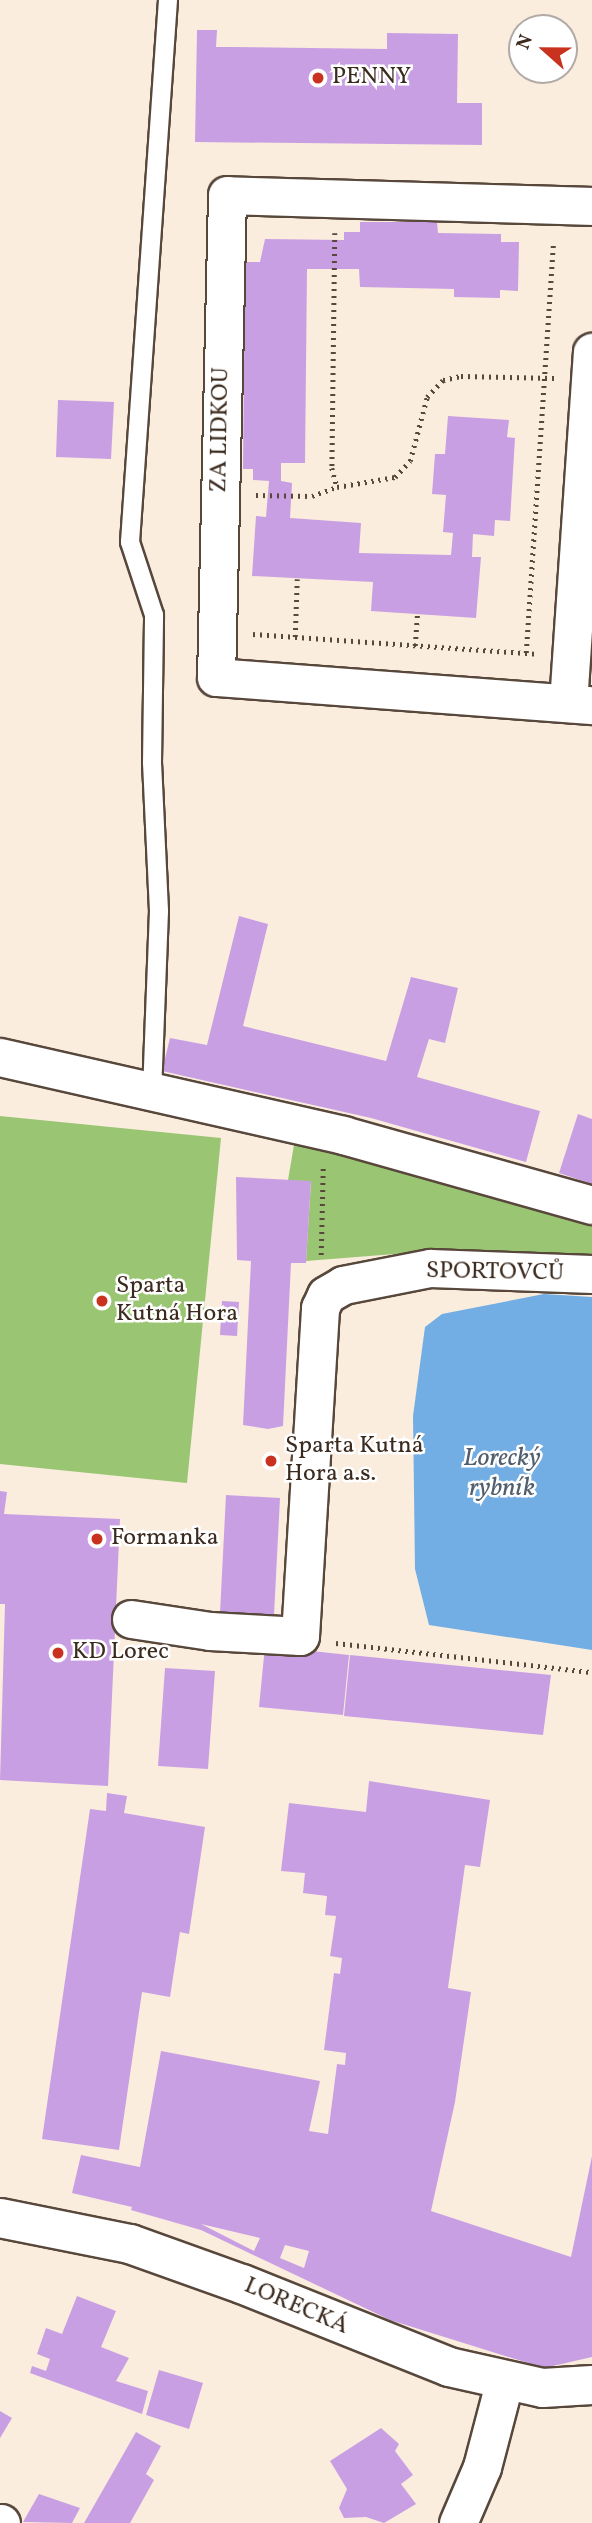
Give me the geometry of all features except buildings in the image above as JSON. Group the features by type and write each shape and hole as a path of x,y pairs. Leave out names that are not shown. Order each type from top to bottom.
{"street":[{"name":"ZA LIDKOU","path":"591,367 572,656 580,704 216,677 227,195 592,206"},
{"path":"0,1057 302,1126 592,1205"},
{"name":"SPORTOVCŮ","path":"320,1308 326,1295 343,1286 430,1268 592,1275"},
{"path":"131,1619 210,1631 300,1636 320,1308"},
{"name":"LORECKÁ","path":"0,2218 130,2244 242,2284 386,2344 504,2383 543,2388 592,2385"},
{"path":"458,2523 482,2467 504,2383"}],"lane":[{"path":"152,1093 159,911 152,763 154,615 130,542 168,0"}],"path":[{"path":"526,653 555,205"},
{"path":"335,240 331,468 337,487"},
{"path":"220,494 312,496 337,487 384,481 404,471 414,452 427,397 443,380 454,376 544,378 591,367"},
{"path":"295,637 297,579"},
{"path":"415,646 417,614"},
{"path":"217,632 572,656"},
{"path":"302,1126 322,1162 320,1308"},
{"path":"300,1636 592,1672"}],"green space":[{"name":"Sparta Kutná Hora","path":"0,1116 221,1138 187,1483 0,1464"},
{"path":"295,1139 592,1224 592,1260 420,1252 306,1261 311,1182 288,1180"}],"water":[{"name":"Lorecký rybník","path":"544,1294 592,1297 592,1650 429,1625 415,1569 413,1416 425,1327 442,1314"}],"place":[{"name":"PENNY","path":"318,78"},
{"name":"Sparta Kutná Hora","path":"102,1301"},
{"name":"Sparta Kutná Hora a.s.","path":"271,1461"},
{"name":"Formanka","path":"97,1539"},
{"name":"KD Lorec","path":"58,1653"}]}
